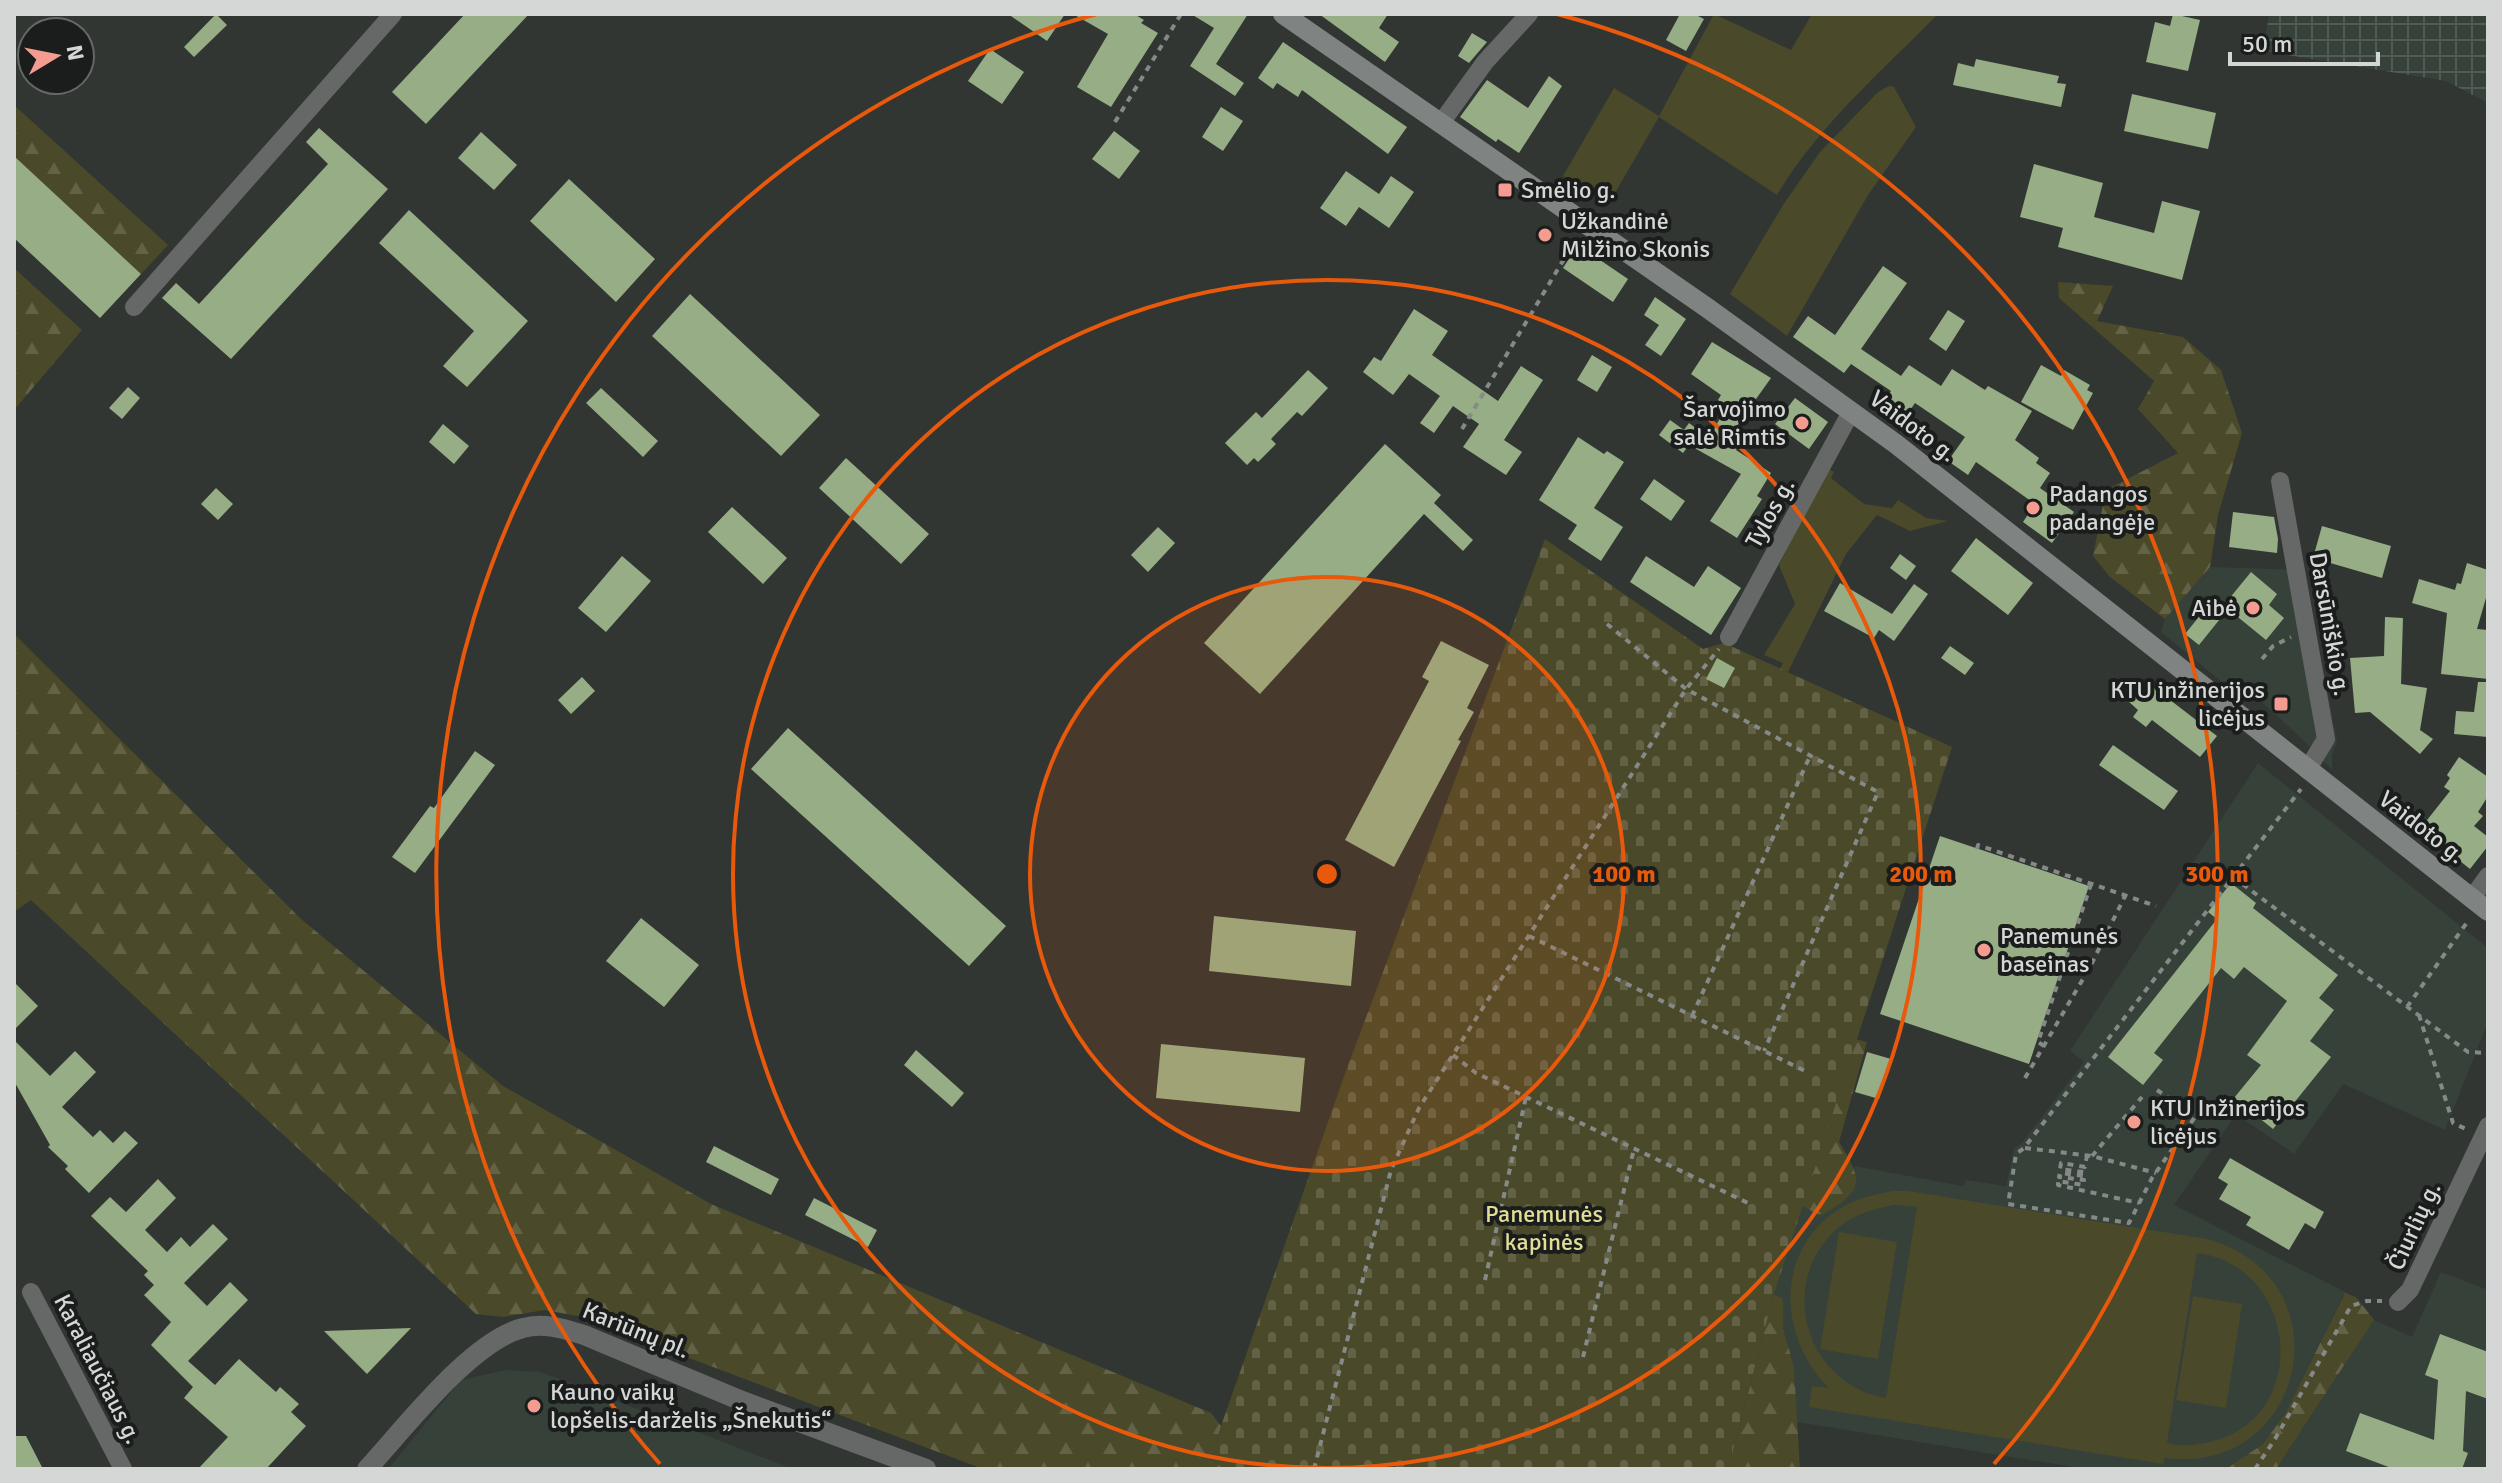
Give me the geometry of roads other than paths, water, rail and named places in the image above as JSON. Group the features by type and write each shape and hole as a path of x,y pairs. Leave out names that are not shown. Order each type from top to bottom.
{"main road":[{"name":"Vaidoto g.","path":"1283,14 1706,307 1934,473 2480,905"}],"street":[{"path":"134,307 393,14"},
{"path":"1441,123 1485,62 1529,14"},
{"name":"Tylos g.","path":"1729,637 1851,412"},
{"name":"Darsūniškio g.","path":"2280,481 2326,739 2309,772"},
{"path":"2480,905 2488,876"},
{"name":"Čiurlių g.","path":"2398,1302 2410,1290 2485,1132"},
{"name":"Karaliaučiaus g.","path":"31,1292 123,1469"},
{"name":"Kariūnų pl.","path":"367,1469 469,1358 491,1341 524,1327 541,1326 558,1327 584,1335 742,1401 926,1469"}],"place":[{"name":"Smėlio g.","path":"1505,190"},
{"name":"Užkandinė Milžino Skonis","path":"1545,235"},
{"name":"Šarvojimo salė Rimtis","path":"1802,423"},
{"name":"Padangos padangėje","path":"2033,508"},
{"name":"Aibė","path":"2253,608"},
{"name":"KTU inžinerijos licėjus","path":"2281,704"},
{"name":"Panemunės baseinas","path":"1984,950"},
{"name":"KTU Inžinerijos licėjus","path":"2134,1122"},
{"name":"Kauno vaikų lopšelis-darželis „Šnekutis“","path":"534,1406"}],"park label":[{"name":"Panemunės kapinės","path":"1544,1228"}]}
